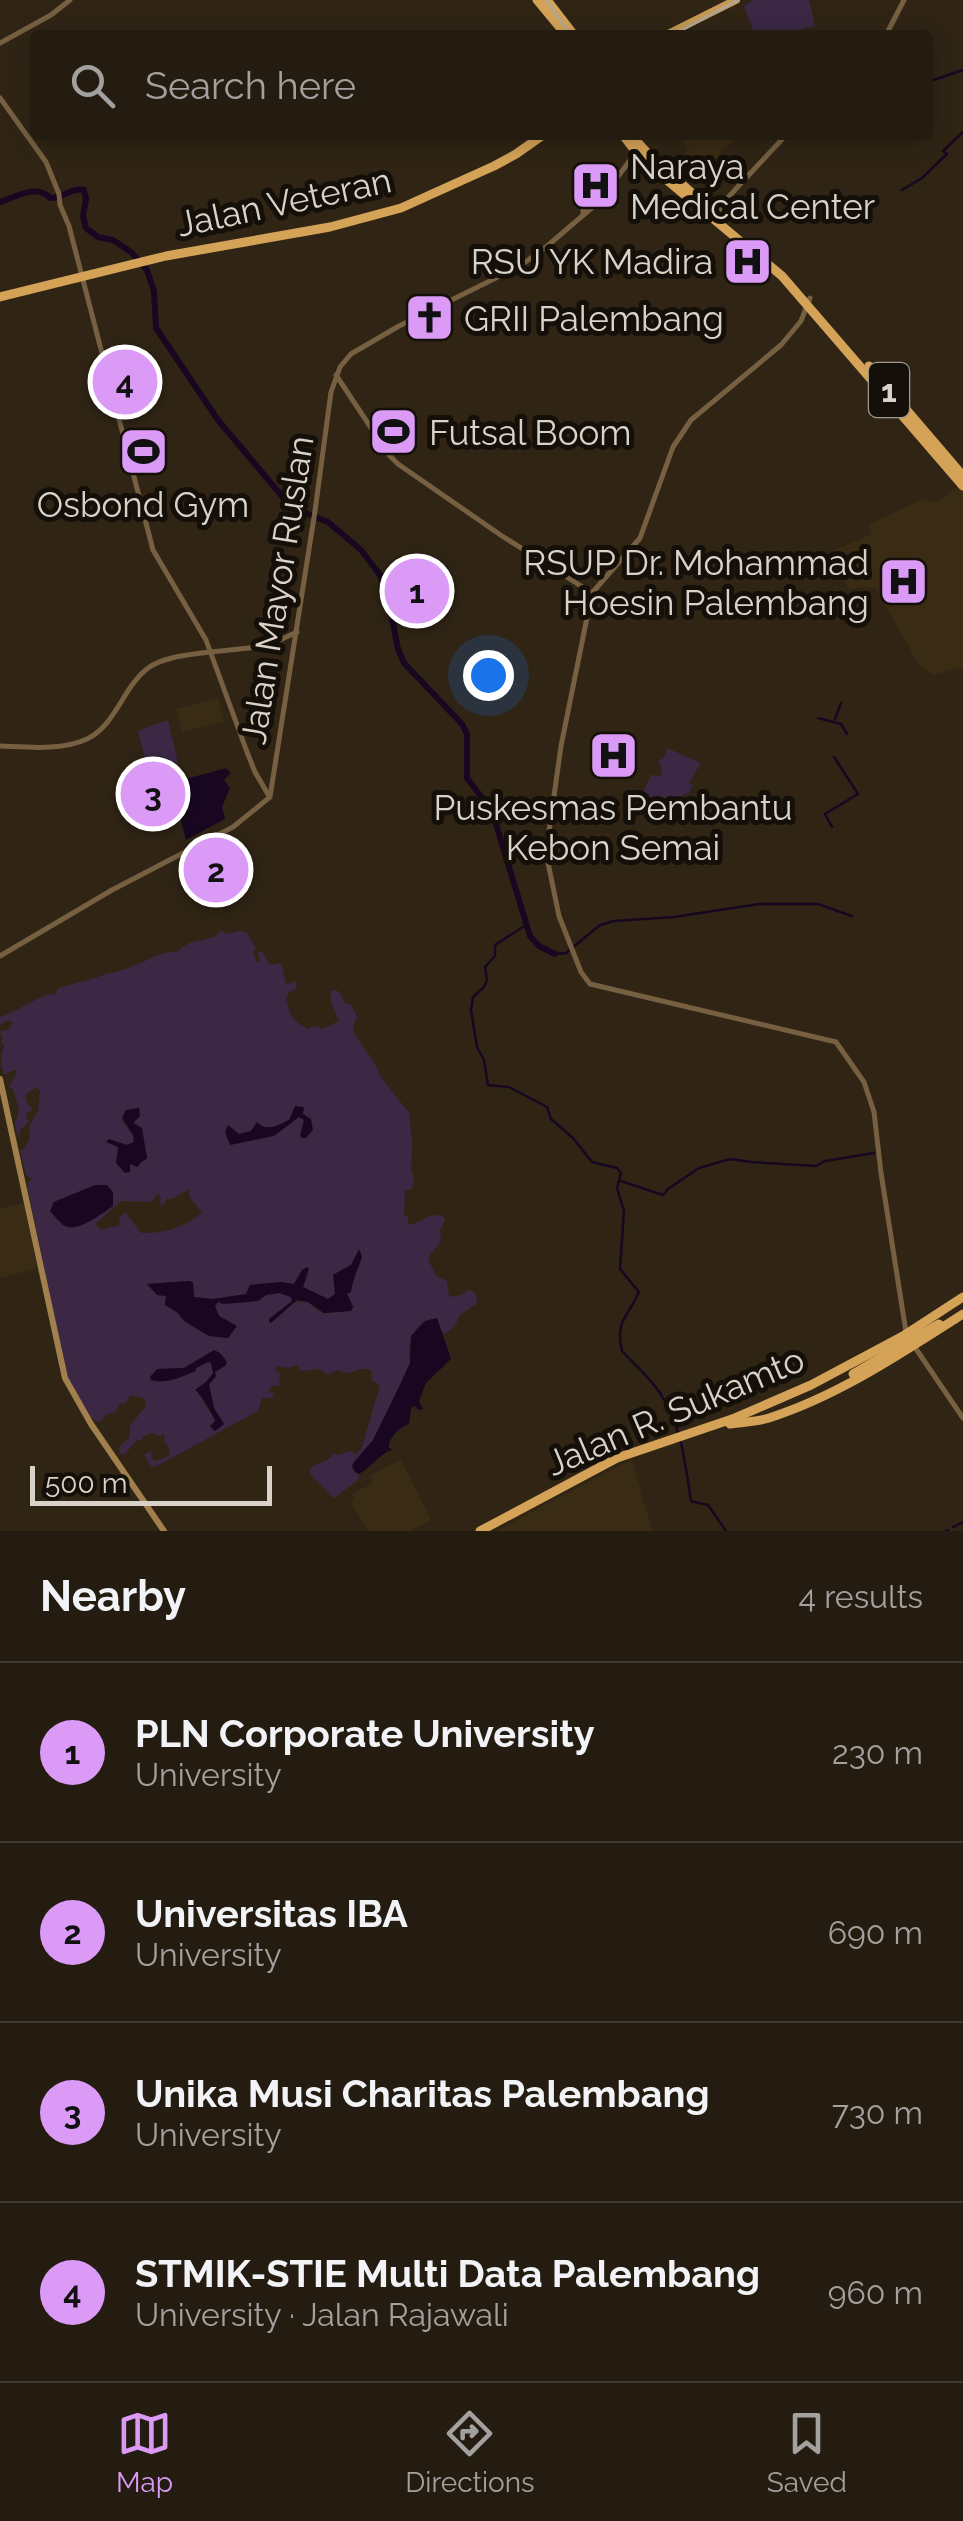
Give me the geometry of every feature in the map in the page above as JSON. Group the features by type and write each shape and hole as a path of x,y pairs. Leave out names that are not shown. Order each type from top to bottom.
{"highway":[{"path":"537,0 562,30"},
{"path":"546,0 570,30"},
{"name":"Jalan Veteran","path":"0,295 198,244 305,227 399,202 492,161 526,140"},
{"name":"Jalan Veteran","path":"143,258 318,230 401,208 494,166 535,140"},
{"name":"1","path":"626,140 637,156 719,218"},
{"name":"1","path":"636,140 809,301 963,486"},
{"name":"1","path":"929,442 963,476"},
{"path":"735,1420 852,1372 963,1305"},
{"name":"Jalan R. Sukamto","path":"480,1531 617,1458 735,1420 859,1360 905,1330 963,1305"},
{"name":"Jalan R. Sukamto","path":"735,1420 763,1420 817,1399 917,1346 963,1305"},
{"path":"917,1346 920,1325"},
{"path":"891,1342 902,1344 897,1356"},
{"path":"859,1360 865,1363 866,1373"},
{"name":"Jalan R. Sukamto","path":"490,1531 616,1464 680,1438"}],"main road":[{"path":"676,30 736,0"},
{"path":"687,30 746,0"},
{"path":"0,1079 65,1378 86,1416 164,1531"}],"street":[{"path":"0,43 42,21 70,0"},
{"path":"889,30 904,0"},
{"path":"0,98 30,140"},
{"path":"30,140 46,162 69,226 153,550 203,635 246,752 270,797"},
{"path":"719,218 718,208 781,140"},
{"path":"592,594 398,464 336,375 351,354 417,316 520,266 583,214 637,156"},
{"path":"809,301 801,321 774,353 691,420 673,447 640,538 592,594 547,842 552,883 572,949 583,976 592,984 836,1042 864,1082 874,1112 905,1330 963,1418"},
{"name":"Jalan Mayor Ruslan","path":"0,956 112,890 233,827 270,797 336,375"},
{"path":"0,746 49,747 88,739 106,724 132,684 149,668 175,658 267,646 296,632"}],"shaded area":[{"path":"754,0 809,0 815,26 753,30 744,6"},
{"path":"681,140 732,140 692,184 672,166 689,149"},
{"name":"RSUP Dr. Mohammad Hoesin Palembang","path":"958,486 963,490 963,667 933,675 919,665 876,588 849,590 833,551 872,534 869,524 921,500 937,503"},
{"path":"218,698 224,721 182,732 176,709"},
{"path":"168,720 178,763 148,770 138,731"},
{"path":"667,748 701,763 689,782 693,786 688,794 683,794 681,803 671,801 663,810 640,799 651,775 661,776 658,761 664,758"},
{"path":"226,768 231,773 224,780 230,788 222,807 225,819 186,840 171,783"},
{"path":"221,930 225,934 247,933 256,949 256,961 260,962 258,952 262,951 270,965 281,963 286,985 296,981 296,989 286,998 291,1014 308,1029 322,1029 339,1021 331,990 338,991 345,1003 351,1004 357,1017 353,1025 355,1035 409,1113 414,1176 412,1189 405,1190 404,1216 411,1225 432,1215 442,1216 445,1220 440,1230 441,1242 428,1259 436,1276 447,1281 449,1297 468,1290 477,1297 476,1304 460,1315 446,1333 437,1318 423,1322 415,1330 409,1346 410,1363 399,1387 373,1440 352,1466 359,1479 334,1498 311,1475 310,1469 334,1453 355,1454 361,1450 380,1386 373,1381 371,1370 337,1370 328,1375 319,1369 301,1371 298,1365 278,1366 275,1370 280,1374 279,1386 271,1386 269,1392 275,1394 262,1398 258,1411 155,1467 144,1455 151,1451 156,1461 169,1456 165,1433 147,1434 124,1455 120,1454 119,1446 130,1438 130,1425 146,1407 144,1398 130,1395 126,1403 99,1423 86,1413 66,1374 28,1189 32,1179 26,1175 20,1151 29,1140 40,1090 36,1087 25,1095 33,1109 27,1113 29,1122 18,1138 15,1124 19,1110 9,1087 17,1072 4,1075 4,1047 3,1043 0,1045 0,1031 8,1030 13,1023 8,1020 0,1025 0,1017 44,996 55,996 58,988 215,937","holes":["139,1109 140,1116 133,1122 140,1126 147,1159 138,1167 130,1164 130,1169 123,1171 116,1163 119,1147 106,1142 134,1142 122,1121","189,1189 190,1198 202,1212 182,1226 157,1232 141,1233 125,1212 119,1218 120,1225 101,1230 95,1224 121,1201 152,1202 158,1193 159,1203","84,1191 113,1192 113,1206 65,1226 50,1211 57,1200","360,1250 362,1257 347,1294 353,1306 351,1311 324,1313 309,1303 292,1303 291,1297 279,1293 258,1301 218,1302 215,1306 220,1316 235,1325 225,1338 209,1336 184,1321 165,1305 167,1297 156,1294 147,1284 190,1281 194,1297 213,1299 247,1294 250,1285 294,1284 302,1270 308,1273 303,1287 328,1299 335,1294 334,1274 351,1265","214,1350 226,1359 226,1366 215,1372 209,1385 214,1408 224,1424 215,1431 210,1426 214,1415 196,1390 213,1373 211,1363 174,1379 151,1381 150,1376 158,1369 184,1368"]},
{"path":"295,1106 304,1107 303,1114 311,1119 313,1130 306,1138 300,1135 304,1120 299,1117 274,1136 230,1145 225,1132 228,1125 239,1134 251,1131 257,1122 264,1127 276,1126 289,1120"},
{"path":"139,1108 140,1116 133,1123 142,1128 147,1158 138,1167 130,1164 130,1172 125,1173 116,1163 118,1147 106,1142 134,1142 122,1118 126,1110"},
{"path":"95,1185 107,1185 113,1192 113,1206 92,1220 68,1227 50,1211 54,1202"},
{"path":"24,1203 37,1268 0,1278 0,1209"},
{"path":"359,1249 362,1257 347,1294 351,1311 324,1313 297,1300 271,1323 269,1319 292,1301 291,1297 279,1293 258,1301 218,1302 215,1306 219,1316 237,1326 228,1338 209,1336 184,1321 165,1305 166,1296 157,1295 147,1284 190,1281 194,1297 213,1299 246,1294 250,1285 294,1284 307,1267 303,1287 328,1299 335,1294 333,1275 351,1265"},
{"path":"437,1318 451,1359 426,1383 419,1401 423,1409 411,1408 409,1424 391,1440 392,1450 359,1474 355,1472 354,1462 373,1440 410,1363 411,1336 425,1321"},
{"path":"214,1350 227,1362 209,1384 214,1408 224,1424 215,1431 210,1426 214,1418 195,1390 213,1373 211,1363 174,1379 157,1381 150,1377 157,1369 184,1368"},
{"path":"401,1460 431,1520 409,1531 368,1531 351,1502 355,1500 352,1494 373,1483 371,1475"},
{"path":"632,1460 652,1531 496,1531 620,1465"}],"waterway":[{"path":"933,80 963,70"},
{"path":"902,190 922,178 963,132"},
{"path":"0,202 33,191 50,198 84,190 86,228 131,252 147,270 154,291 156,328 218,420 291,507 328,522 361,550 380,575 404,663 467,734 467,778 492,811 530,936 555,954"},
{"path":"835,719 841,703"},
{"path":"818,718 841,724 847,734"},
{"path":"832,827 825,814 858,794 834,757"},
{"path":"555,954 566,953 600,925 614,921 674,917 759,904 818,904 852,916"},
{"path":"526,925 495,945 495,956 485,967 487,980 473,997 471,1010 477,1047 484,1060 488,1085 509,1087 547,1107 551,1119 592,1162 617,1168 621,1173 617,1188 624,1211 620,1269 639,1292 621,1325 622,1351 652,1382 673,1418 682,1445 691,1501 708,1505 726,1531"},
{"path":"621,1181 663,1195 699,1168 730,1159 816,1166 874,1153"},
{"path":"953,1527 963,1522"}],"tram line":[{"path":"546,0 567,30"},
{"path":"682,30 738,0"}],"place":[{"name":"Naraya Medical Center","path":"595,186"},
{"name":"RSU YK Madira","path":"748,261"},
{"name":"GRII Palembang","path":"429,318"},
{"name":"STMIK-STIE Multi Data Palembang","path":"125,382"},
{"name":"Futsal Boom","path":"394,432"},
{"name":"Osbond Gym","path":"143,452"},
{"name":"RSUP Dr. Mohammad Hoesin Palembang","path":"904,582"},
{"name":"PLN Corporate University","path":"417,591"},
{"name":"Puskesmas Pembantu Kebon Semai","path":"613,755"},
{"name":"Unika Musi Charitas Palembang","path":"153,794"},
{"name":"Universitas IBA","path":"216,870"}]}
